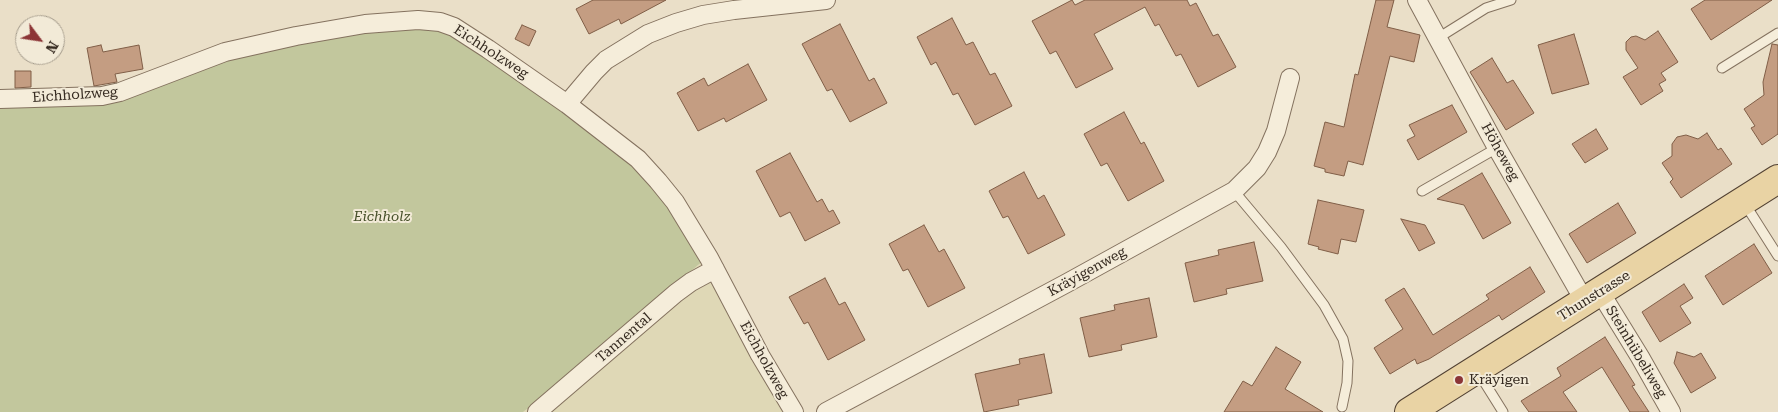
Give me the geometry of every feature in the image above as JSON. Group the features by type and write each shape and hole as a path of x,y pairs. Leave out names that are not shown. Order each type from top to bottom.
{"main road":[{"name":"Thunstrasse","path":"1409,412 1778,179"}],"street":[{"path":"567,104 606,60 648,34 676,22 733,5 826,0"},
{"name":"Höheweg","path":"1417,0 1497,148 1592,297"},
{"name":"Eichholzweg","path":"0,99 102,96 120,92 225,52 296,36 365,24 418,20 440,22 467,34 567,104 638,159 658,180 675,202 715,269 760,355 794,412"},
{"name":"Kräyigenweg","path":"826,412 1234,191 1257,168 1267,152 1276,131 1290,78"},
{"name":"Tannental","path":"537,412 676,293 691,282 715,269"},
{"name":"Steinhübeliweg","path":"1592,297 1640,357 1671,412"}],"lane":[{"path":"1438,38 1486,8 1511,0"},
{"path":"1722,68 1778,33"},
{"path":"1422,191 1497,148"},
{"path":"1234,191 1281,247 1324,305 1343,340 1348,361 1348,383 1342,407"},
{"path":"1743,202 1778,256"},
{"path":"1476,369 1503,412"}],"shaded area":[{"path":"704,260 785,412 523,412 543,397"}],"green space":[{"name":"Eichholz","path":"429,23 464,36 660,186 704,260 523,412 0,412 0,95 117,92 267,43"}],"building":[{"path":"593,0 666,0 621,24 619,19 589,34 576,9"},
{"path":"1072,0 1075,5 1085,0 1187,0 1190,6 1196,3 1213,36 1218,34 1236,67 1198,87 1181,54 1176,56 1159,24 1155,26 1145,7 1094,34 1113,69 1076,88 1056,51 1050,54 1032,21"},
{"path":"1376,0 1394,0 1387,27 1420,35 1414,62 1390,56 1363,165 1348,161 1344,176 1325,172 1325,169 1314,166 1325,122 1344,127 1355,74 1358,75"},
{"path":"1705,0 1772,0 1711,40 1691,9"},
{"path":"952,18 966,45 973,42 990,75 995,73 1012,106 975,125 958,93 953,95 936,62 931,65 917,37"},
{"path":"840,24 869,81 874,78 887,103 850,122 832,89 827,91 802,44"},
{"path":"522,25 536,31 529,46 515,39"},
{"path":"1658,31 1678,62 1661,73 1666,80 1659,84 1663,91 1641,105 1623,77 1638,68 1626,50 1626,42 1631,37 1636,36 1645,40"},
{"path":"1574,34 1589,84 1552,94 1538,45"},
{"path":"1772,44 1778,45 1778,134 1762,145 1751,128 1755,126 1744,109 1764,95 1763,82"},
{"path":"101,45 103,52 139,45 143,69 115,74 117,82 94,86 87,48"},
{"path":"1492,58 1507,83 1513,80 1534,113 1506,130 1470,72"},
{"path":"748,64 767,100 726,122 724,118 698,131 677,93 704,78 708,86"},
{"path":"15,71 31,71 31,87 15,88"},
{"path":"1452,105 1467,132 1418,160 1407,140 1415,136 1409,125"},
{"path":"1124,112 1141,144 1144,142 1164,181 1128,201 1107,163 1101,166 1084,134"},
{"path":"1596,129 1608,149 1585,163 1572,144"},
{"path":"1707,133 1718,150 1721,148 1732,164 1681,198 1670,182 1673,179 1662,163 1672,156 1672,144 1677,137 1686,135 1698,139"},
{"path":"790,153 817,202 822,199 829,212 833,210 840,223 805,241 790,212 780,217 756,171"},
{"path":"1024,172 1038,199 1044,195 1065,235 1028,254 1008,216 1003,218 989,191"},
{"path":"1482,173 1511,223 1483,239 1464,205 1437,199"},
{"path":"1318,200 1364,210 1356,242 1341,239 1338,254 1318,249 1319,247 1308,244"},
{"path":"1618,203 1636,233 1587,263 1569,234"},
{"path":"1401,219 1425,225 1435,243 1419,251"},
{"path":"924,225 939,252 944,249 965,288 928,307 908,269 903,271 889,244"},
{"path":"1254,242 1263,281 1226,289 1227,294 1194,302 1185,263 1219,255 1218,250"},
{"path":"1754,244 1772,273 1723,305 1705,276"},
{"path":"1530,267 1545,292 1502,320 1499,315 1429,359 1417,364 1415,359 1390,374 1374,348 1403,329 1385,300 1404,288 1433,335 1489,299 1486,295"},
{"path":"825,278 839,305 845,302 865,340 828,360 808,322 804,324 789,297"},
{"path":"1684,284 1693,298 1680,306 1691,323 1660,342 1642,312"},
{"path":"1149,298 1157,337 1121,345 1122,350 1089,357 1080,318 1115,310 1114,305"},
{"path":"1605,337 1635,385 1632,386 1649,412 1630,412 1602,367 1563,392 1577,412 1529,412 1521,401 1561,376 1557,368"},
{"path":"1276,347 1301,362 1285,389 1323,412 1224,412 1243,381 1252,386"},
{"path":"1677,352 1694,357 1701,353 1716,378 1691,393 1674,363"},
{"path":"1044,354 1052,393 1018,400 1019,405 984,412 975,374 1020,364 1019,359"}],"place":[{"name":"Kräyigen","path":"1459,380"}]}
